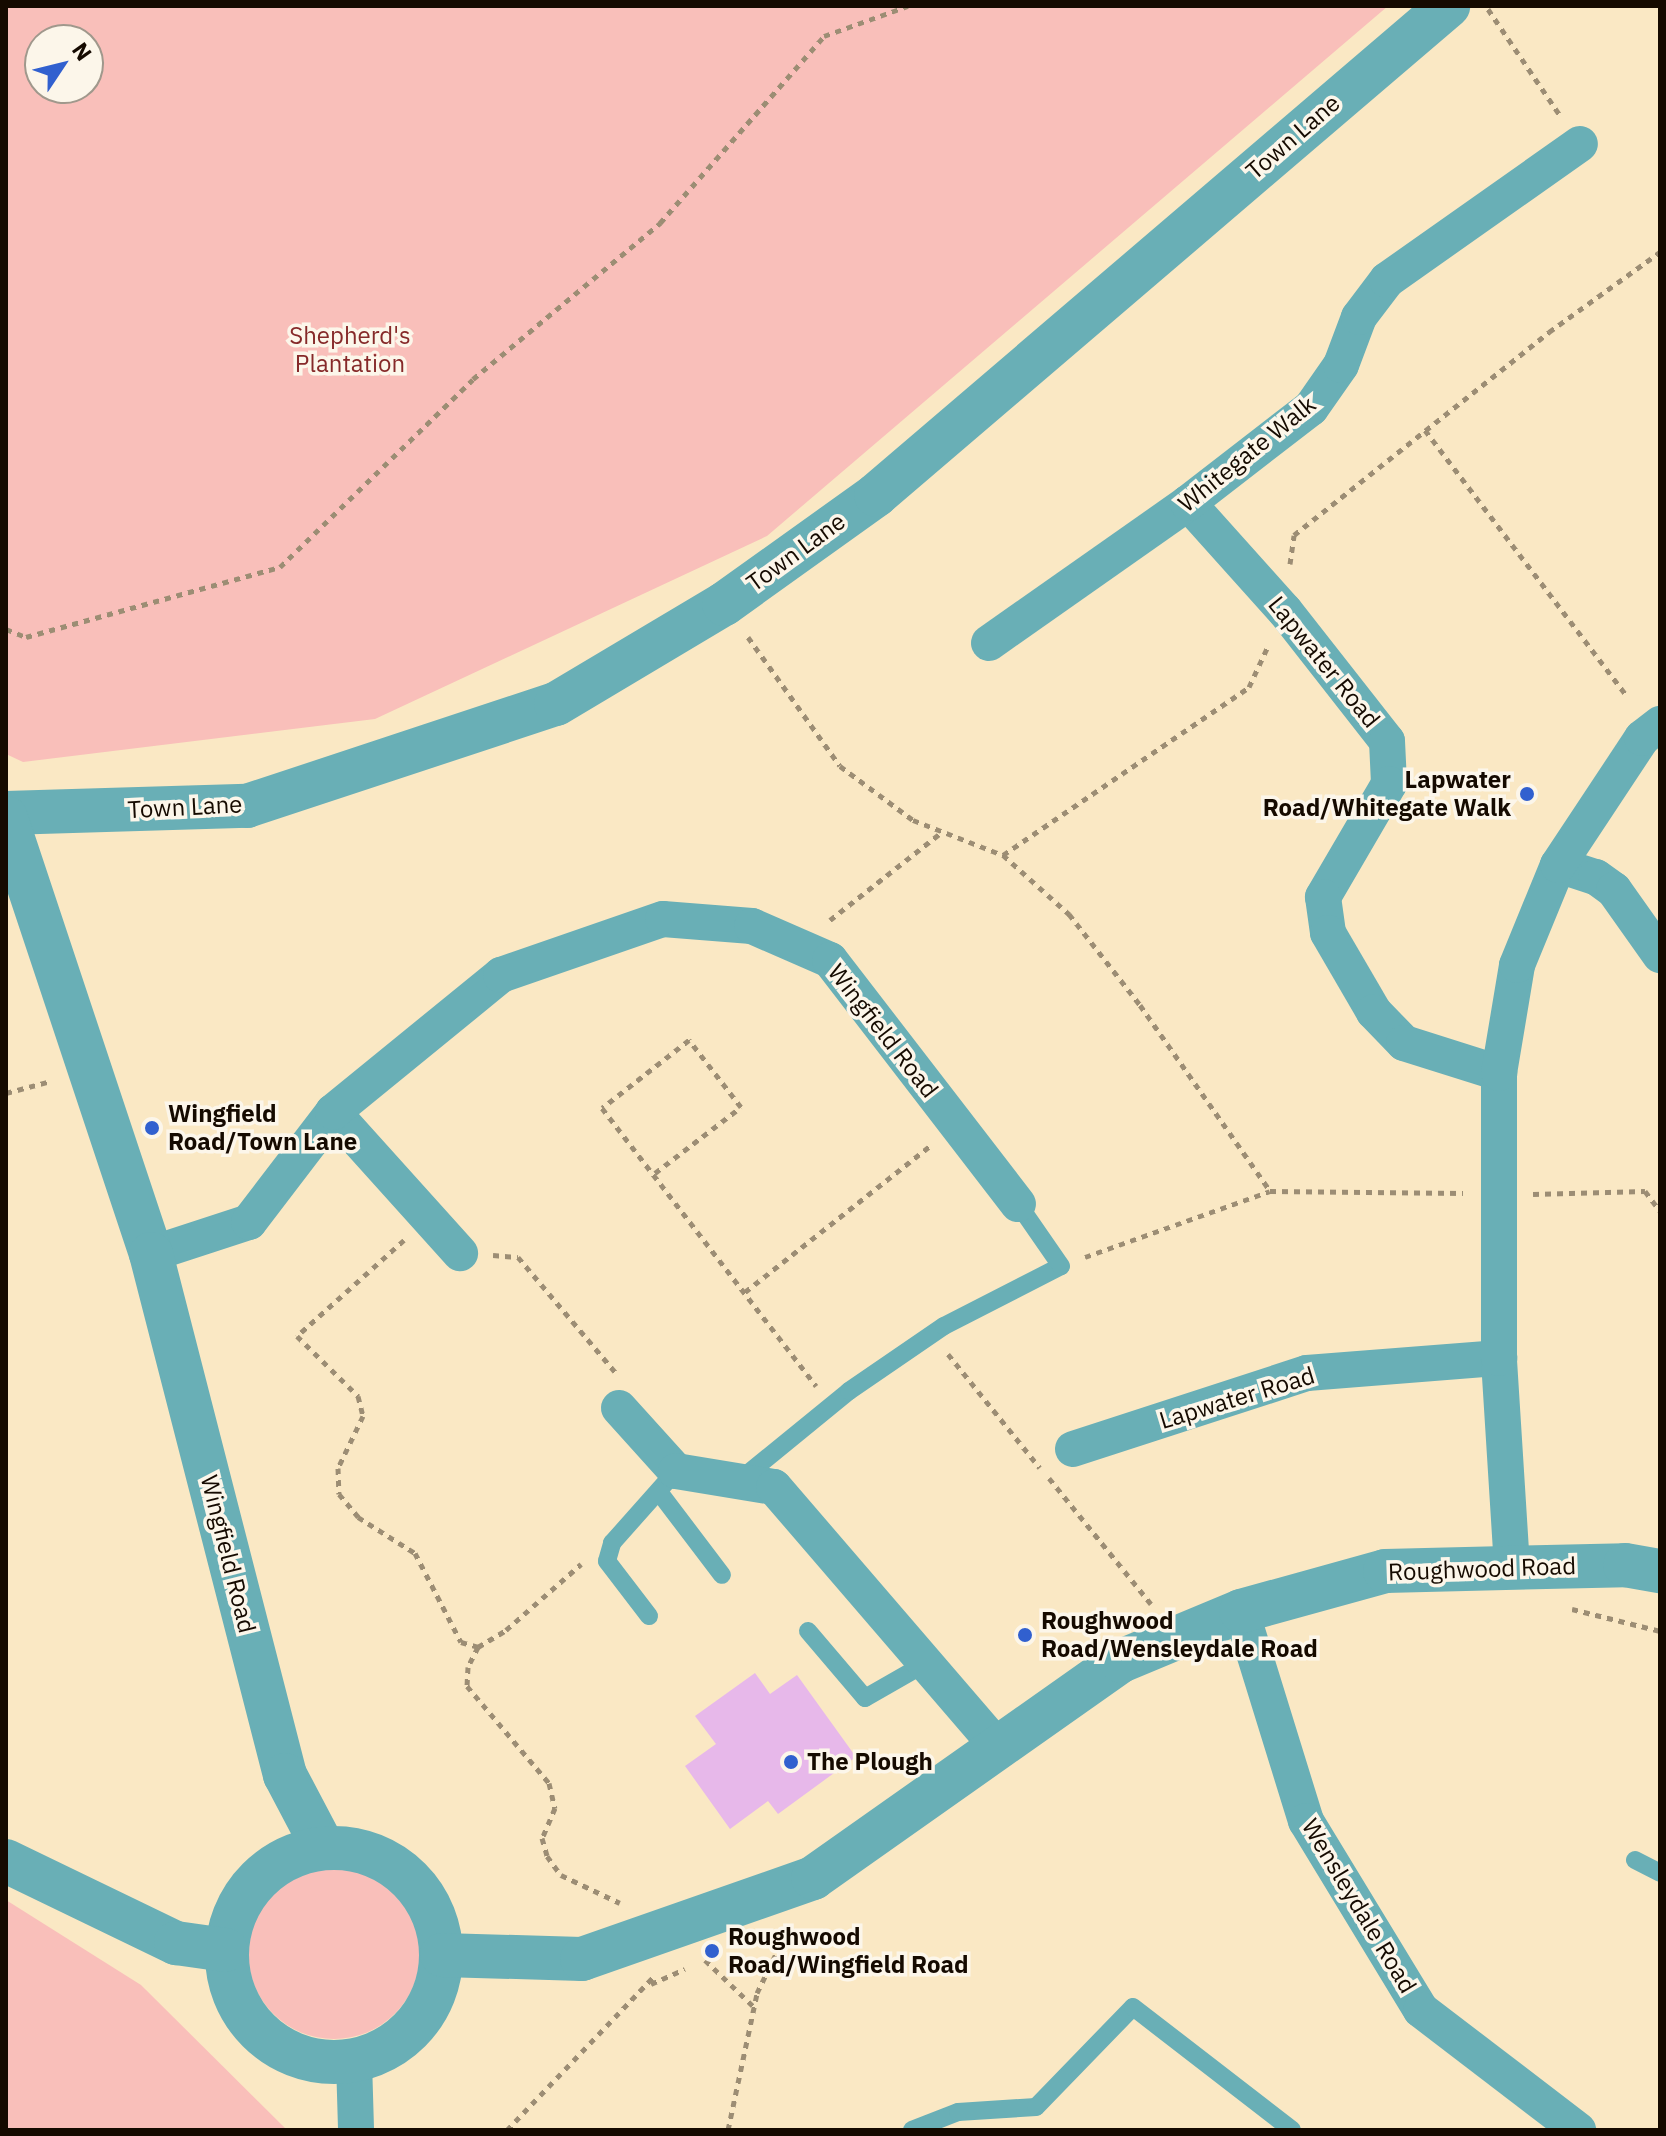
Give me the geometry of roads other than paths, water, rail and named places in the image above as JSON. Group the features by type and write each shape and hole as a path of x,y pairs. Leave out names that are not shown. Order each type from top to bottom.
{"street":[{"name":"Town Lane","path":"6,816 247,806 556,704 724,604 876,495 1448,6"},
{"name":"Whitegate Walk","path":"989,643 1188,503 1311,408 1341,365 1359,317 1387,280 1580,144"},
{"name":"Lapwater Road","path":"1188,503 1285,611 1387,741 1389,784 1323,897 1328,933 1374,1012 1404,1043 1499,1073"},
{"path":"1512,1567 1499,1358 1499,1073 1517,965 1558,865 1642,738 1660,724"},
{"name":"Wingfield Road","path":"6,816 151,1254 285,1775 323,1847"},
{"path":"1558,865 1596,877 1614,890 1660,955"},
{"name":"Wingfield Road","path":"151,1254 249,1222 333,1112 501,975 663,919 752,926 830,960 1018,1204"},
{"path":"333,1112 460,1253"},
{"name":"Lapwater Road","path":"1073,1449 1307,1373 1499,1358"},
{"path":"619,1408 668,1482 738,1481 774,1487 1000,1750"},
{"name":"Roughwood Road","path":"442,1955 582,1959 813,1878 1000,1750 1121,1661 1241,1611 1385,1571 1625,1565 1660,1571"},
{"name":"Wensleydale Road","path":"1241,1611 1306,1821 1421,2010 1570,2128"},
{"path":"323,1847 355,1849 390,1863 428,1903 442,1955 436,1993 406,2036 374,2056 338,2064 289,2054 258,2033 231,1987 226,1950 228,1930 252,1886 287,1857 323,1847"},
{"path":"6,1861 176,1943 226,1950"},
{"path":"354,2061 356,2130"}],"lane":[{"path":"738,1481 832,1406 932,1335 1061,1266 1018,1204"},
{"path":"649,1616 607,1561 612,1543 668,1482 722,1575"},
{"path":"808,1631 865,1698 926,1663"},
{"path":"1635,1860 1660,1873"},
{"path":"912,2130 958,2112 1036,2107 1133,2007 1292,2130"}],"place":[{"name":"Lapwater Road/Whitegate Walk","path":"1527,794"},
{"name":"Wingfield Road/Town Lane","path":"152,1128"},
{"name":"Roughwood Road/Wensleydale Road","path":"1025,1635"},
{"name":"The Plough","path":"791,1762"},
{"name":"Roughwood Road/Wingfield Road","path":"712,1951"}],"park label":[{"name":"Shepherd's Plantation","path":"350,350"}]}
